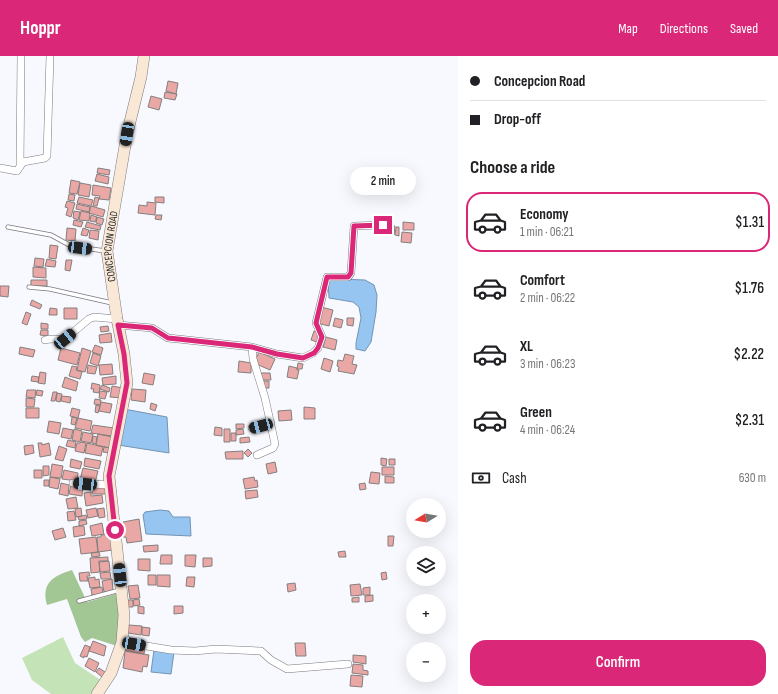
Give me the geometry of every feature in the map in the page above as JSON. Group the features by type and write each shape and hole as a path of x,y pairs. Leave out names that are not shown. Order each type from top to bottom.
{"street":[{"path":"20,166 21,56"},
{"path":"0,168 17,171 26,161 45,158 48,156 50,56"},
{"name":"CONCEPCION ROAD","path":"97,694 110,673 122,642 124,615 109,476 127,383 124,354 117,322 108,251 127,134 141,77 144,56"},
{"path":"45,340 65,339 89,319 94,317 152,328 168,338 252,347 277,354 303,358 314,353 318,348 322,337 316,323 327,277 348,277 351,273 354,226 383,225"},
{"path":"252,347 253,359 275,446 256,454"},
{"path":"252,428 270,423"},
{"path":"74,483 110,485"},
{"path":"122,642 171,650 195,651 216,649 261,651 271,660 287,669 348,664"}],"lane":[{"path":"8,227 51,235 71,246 108,251"},
{"path":"29,288 50,289 115,303"},
{"path":"78,601 121,590"}],"green space":[{"path":"72,570 87,602 119,593 121,615 117,646 92,638 85,642 81,637 67,599 47,605 47,586 54,578"},
{"path":"63,637 75,663 102,681 93,694 51,694 32,680 22,658"}],"water":[{"path":"328,280 365,280 374,285 377,295 376,312 371,342 365,351 356,349 361,318 359,307 353,302 329,298"},
{"path":"124,409 167,417 169,453 118,445"},
{"path":"160,510 169,511 173,517 190,517 191,536 146,534 143,515 145,512"},
{"path":"154,650 174,652 171,674 151,672"}],"building":[{"path":"168,81 178,83 176,94 166,91"},
{"path":"165,92 177,94 175,100 164,98"},
{"path":"151,96 162,99 159,110 148,107"},
{"path":"98,168 110,170 109,175 97,173"},
{"path":"97,174 109,177 108,184 95,181"},
{"path":"71,180 80,182 77,194 69,193"},
{"path":"80,183 91,185 89,197 78,195"},
{"path":"93,185 111,188 109,200 99,199 100,196 92,195"},
{"path":"69,194 75,195 74,201 68,200"},
{"path":"79,197 93,200 91,206 77,203"},
{"path":"95,197 99,198 97,206 93,206"},
{"path":"155,197 164,197 164,203 155,202"},
{"path":"67,201 75,203 71,217 66,215 68,208 65,207"},
{"path":"147,202 156,203 155,215 138,213 139,205 147,206"},
{"path":"77,204 90,207 89,212 76,209"},
{"path":"91,206 105,210 103,217 89,213"},
{"path":"74,211 80,212 78,220 73,218"},
{"path":"81,211 90,213 89,221 79,220"},
{"path":"91,215 97,217 95,222 90,221"},
{"path":"156,215 162,215 161,220 155,219"},
{"path":"97,217 104,219 102,225 96,223"},
{"path":"74,220 83,222 81,227 73,225"},
{"path":"87,222 101,226 100,230 85,227"},
{"path":"403,222 414,223 414,230 403,230"},
{"path":"387,225 395,226 394,235 386,235"},
{"path":"396,227 399,227 399,236 395,235"},
{"path":"67,228 76,229 75,241 66,240"},
{"path":"83,228 89,230 87,236 81,235"},
{"path":"90,230 99,231 98,240 89,238"},
{"path":"402,232 412,233 411,243 401,242"},
{"path":"50,245 58,246 56,259 49,258"},
{"path":"35,258 44,259 43,267 34,266"},
{"path":"47,259 56,261 55,267 45,266"},
{"path":"66,260 72,260 70,271 65,270"},
{"path":"33,267 46,268 46,278 33,277"},
{"path":"31,280 47,280 47,286 31,286"},
{"path":"0,286 9,286 8,297 0,296"},
{"path":"32,300 42,305 40,309 30,305"},
{"path":"321,307 333,310 329,326 317,323"},
{"path":"50,308 57,309 57,315 49,315"},
{"path":"64,308 77,308 77,319 64,319"},
{"path":"26,312 31,314 27,325 22,323"},
{"path":"335,318 343,320 341,328 333,326"},
{"path":"347,318 354,318 353,326 347,325"},
{"path":"41,323 48,324 48,329 41,329"},
{"path":"108,326 109,331 101,332 100,327"},
{"path":"41,330 48,330 48,336 40,335"},
{"path":"314,331 320,333 317,342 311,340"},
{"path":"111,333 112,342 100,343 99,335"},
{"path":"326,337 337,340 335,350 323,347"},
{"path":"95,345 103,348 101,355 92,352"},
{"path":"20,347 35,350 33,357 19,354"},
{"path":"61,348 80,353 77,365 58,360"},
{"path":"82,348 91,351 85,372 77,370"},
{"path":"259,352 275,359 270,370 254,363"},
{"path":"93,353 101,356 98,366 90,363"},
{"path":"345,354 354,356 352,364 357,365 354,374 338,371 338,360 343,361"},
{"path":"324,358 333,361 330,372 321,369"},
{"path":"239,361 251,363 251,373 238,372"},
{"path":"298,363 303,364 302,369 297,369"},
{"path":"112,364 113,374 100,375 99,365"},
{"path":"88,365 97,367 95,374 87,373"},
{"path":"72,366 77,367 76,370 82,372 80,379 69,376"},
{"path":"289,366 299,370 297,379 287,377"},
{"path":"40,372 46,373 45,384 38,383"},
{"path":"144,373 155,375 153,385 142,383"},
{"path":"261,373 270,373 271,380 261,380"},
{"path":"32,376 39,377 38,382 31,381"},
{"path":"116,376 116,384 103,385 102,378"},
{"path":"65,377 78,382 76,391 62,387"},
{"path":"263,381 269,381 269,388 263,388"},
{"path":"92,383 100,385 99,393 93,392 94,389 91,389"},
{"path":"102,385 110,388 109,392 100,389"},
{"path":"112,386 123,388 122,398 110,397"},
{"path":"132,389 146,390 145,402 131,400"},
{"path":"27,390 36,390 35,398 26,397"},
{"path":"37,390 43,391 42,396 36,395"},
{"path":"100,391 107,392 105,399 99,398"},
{"path":"53,392 57,392 55,401 51,401"},
{"path":"57,393 62,394 60,402 56,401"},
{"path":"62,396 71,397 70,403 61,401"},
{"path":"26,398 35,399 34,407 26,407"},
{"path":"95,399 101,400 100,405 94,404"},
{"path":"101,402 112,404 110,413 99,411"},
{"path":"151,403 157,405 155,411 150,409"},
{"path":"96,405 100,406 98,413 95,412"},
{"path":"304,407 315,408 315,419 304,419"},
{"path":"26,408 39,408 39,418 26,418"},
{"path":"72,408 80,410 78,418 70,416"},
{"path":"291,410 292,420 279,421 278,411"},
{"path":"72,417 77,418 75,425 71,424"},
{"path":"78,418 92,421 90,431 75,428"},
{"path":"49,421 61,423 59,434 47,432"},
{"path":"236,424 244,424 244,428 236,429"},
{"path":"93,425 114,428 112,436 91,433"},
{"path":"215,427 222,428 222,436 214,435"},
{"path":"63,428 73,430 71,439 61,437"},
{"path":"74,429 82,431 80,442 72,440"},
{"path":"224,429 230,429 230,442 224,442"},
{"path":"243,429 244,434 236,435 236,430"},
{"path":"83,432 93,434 91,443 81,441"},
{"path":"231,433 236,433 236,441 231,441"},
{"path":"98,434 112,437 110,448 96,445"},
{"path":"93,436 97,437 96,444 92,443"},
{"path":"249,437 250,442 240,443 240,438"},
{"path":"68,440 76,442 75,448 66,446"},
{"path":"38,443 42,443 42,445 49,443 51,455 40,457"},
{"path":"77,443 86,443 84,453 75,451"},
{"path":"87,443 103,447 101,456 85,453"},
{"path":"33,445 34,453 25,455 24,446"},
{"path":"59,446 67,449 63,461 55,459"},
{"path":"104,447 110,448 109,453 103,452"},
{"path":"248,449 252,453 248,457 244,453"},
{"path":"243,451 243,459 226,459 225,452"},
{"path":"85,458 101,461 99,469 84,466"},
{"path":"381,458 387,459 386,466 381,465"},
{"path":"71,459 82,462 80,469 70,467"},
{"path":"389,459 395,459 395,465 389,465"},
{"path":"275,462 277,472 268,474 266,464"},
{"path":"52,464 63,466 61,478 50,477"},
{"path":"43,466 49,466 49,475 43,476"},
{"path":"382,467 394,467 394,475 382,475"},
{"path":"83,468 98,471 95,483 80,480"},
{"path":"34,470 42,470 42,478 34,478"},
{"path":"64,470 78,473 77,481 62,479"},
{"path":"371,472 380,473 379,484 369,483"},
{"path":"385,476 394,477 394,483 385,483"},
{"path":"50,477 60,479 58,489 49,487"},
{"path":"254,477 255,481 257,480 258,487 245,489 243,479"},
{"path":"44,480 49,480 49,486 44,486"},
{"path":"61,483 69,485 68,496 59,494"},
{"path":"365,483 366,489 360,490 359,484"},
{"path":"71,484 83,485 82,496 69,494"},
{"path":"105,486 106,494 92,494 92,487"},
{"path":"257,490 258,497 246,499 245,491"},
{"path":"91,492 91,496 102,495 103,503 86,506 84,493"},
{"path":"76,497 78,508 68,509 66,499"},
{"path":"81,508 82,516 76,517 75,509"},
{"path":"96,508 98,516 88,518 86,510"},
{"path":"104,508 105,517 99,518 97,509"},
{"path":"74,511 76,520 68,521 67,512"},
{"path":"86,515 87,519 79,520 78,517"},
{"path":"139,519 142,541 127,543 126,537 123,537 121,529 124,529 123,522"},
{"path":"86,520 87,524 79,526 79,521"},
{"path":"102,523 104,534 92,536 90,526"},
{"path":"84,526 85,535 74,537 73,527"},
{"path":"63,528 66,537 55,540 52,531"},
{"path":"111,534 113,550 98,552 97,537"},
{"path":"388,536 394,536 393,546 388,546"},
{"path":"96,537 98,552 81,554 79,539"},
{"path":"158,545 158,551 144,552 143,546"},
{"path":"345,551 346,557 339,557 338,552"},
{"path":"99,552 100,556 92,557 91,553"},
{"path":"161,555 172,555 172,564 160,564"},
{"path":"185,555 196,555 195,567 185,566"},
{"path":"108,557 108,561 99,561 100,572 91,573 90,558"},
{"path":"203,558 212,558 212,566 203,567"},
{"path":"138,559 150,559 150,571 138,570"},
{"path":"109,561 110,571 100,572 99,562"},
{"path":"89,572 90,576 87,576 88,581 80,581 79,573"},
{"path":"110,572 111,579 101,579 100,573"},
{"path":"386,572 387,579 382,580 381,573"},
{"path":"148,575 156,575 156,585 148,585"},
{"path":"157,575 170,575 170,587 157,586"},
{"path":"95,577 95,580 99,579 100,587 90,588 88,578"},
{"path":"187,577 195,577 194,587 186,586"},
{"path":"112,579 113,591 104,592 102,581"},
{"path":"295,583 296,590 288,592 287,584"},
{"path":"360,584 362,595 351,596 350,585"},
{"path":"138,585 140,598 130,599 128,586"},
{"path":"102,587 103,594 92,595 91,589"},
{"path":"370,587 370,595 363,595 363,588"},
{"path":"373,595 373,601 365,602 365,596"},
{"path":"359,597 359,602 352,602 352,598"},
{"path":"139,599 140,605 134,606 133,600"},
{"path":"127,600 133,600 133,607 128,607"},
{"path":"138,606 144,607 144,614 138,613"},
{"path":"174,606 183,606 183,613 174,614"},
{"path":"129,625 142,626 141,635 128,633"},
{"path":"142,627 150,628 149,636 142,635"},
{"path":"93,641 106,646 104,656 89,651"},
{"path":"125,643 145,646 144,654 124,650"},
{"path":"295,643 305,643 306,656 296,656"},
{"path":"85,645 90,647 87,657 84,656 84,658 80,656"},
{"path":"125,651 149,655 147,667 143,666 142,672 123,668"},
{"path":"353,655 366,656 366,664 353,662"},
{"path":"89,658 99,663 95,672 85,666"},
{"path":"353,664 363,665 363,670 368,671 368,675 352,673"},
{"path":"99,668 105,672 102,677 96,672"},
{"path":"351,675 363,676 362,687 350,686"}],"route":[{"path":"115,530 109,476 127,383 124,354 118,325 152,328 168,338 252,347 277,354 303,358 310,356 318,348 322,337 316,323 327,277 348,277 351,273 353,227 356,225 383,225"}]}
